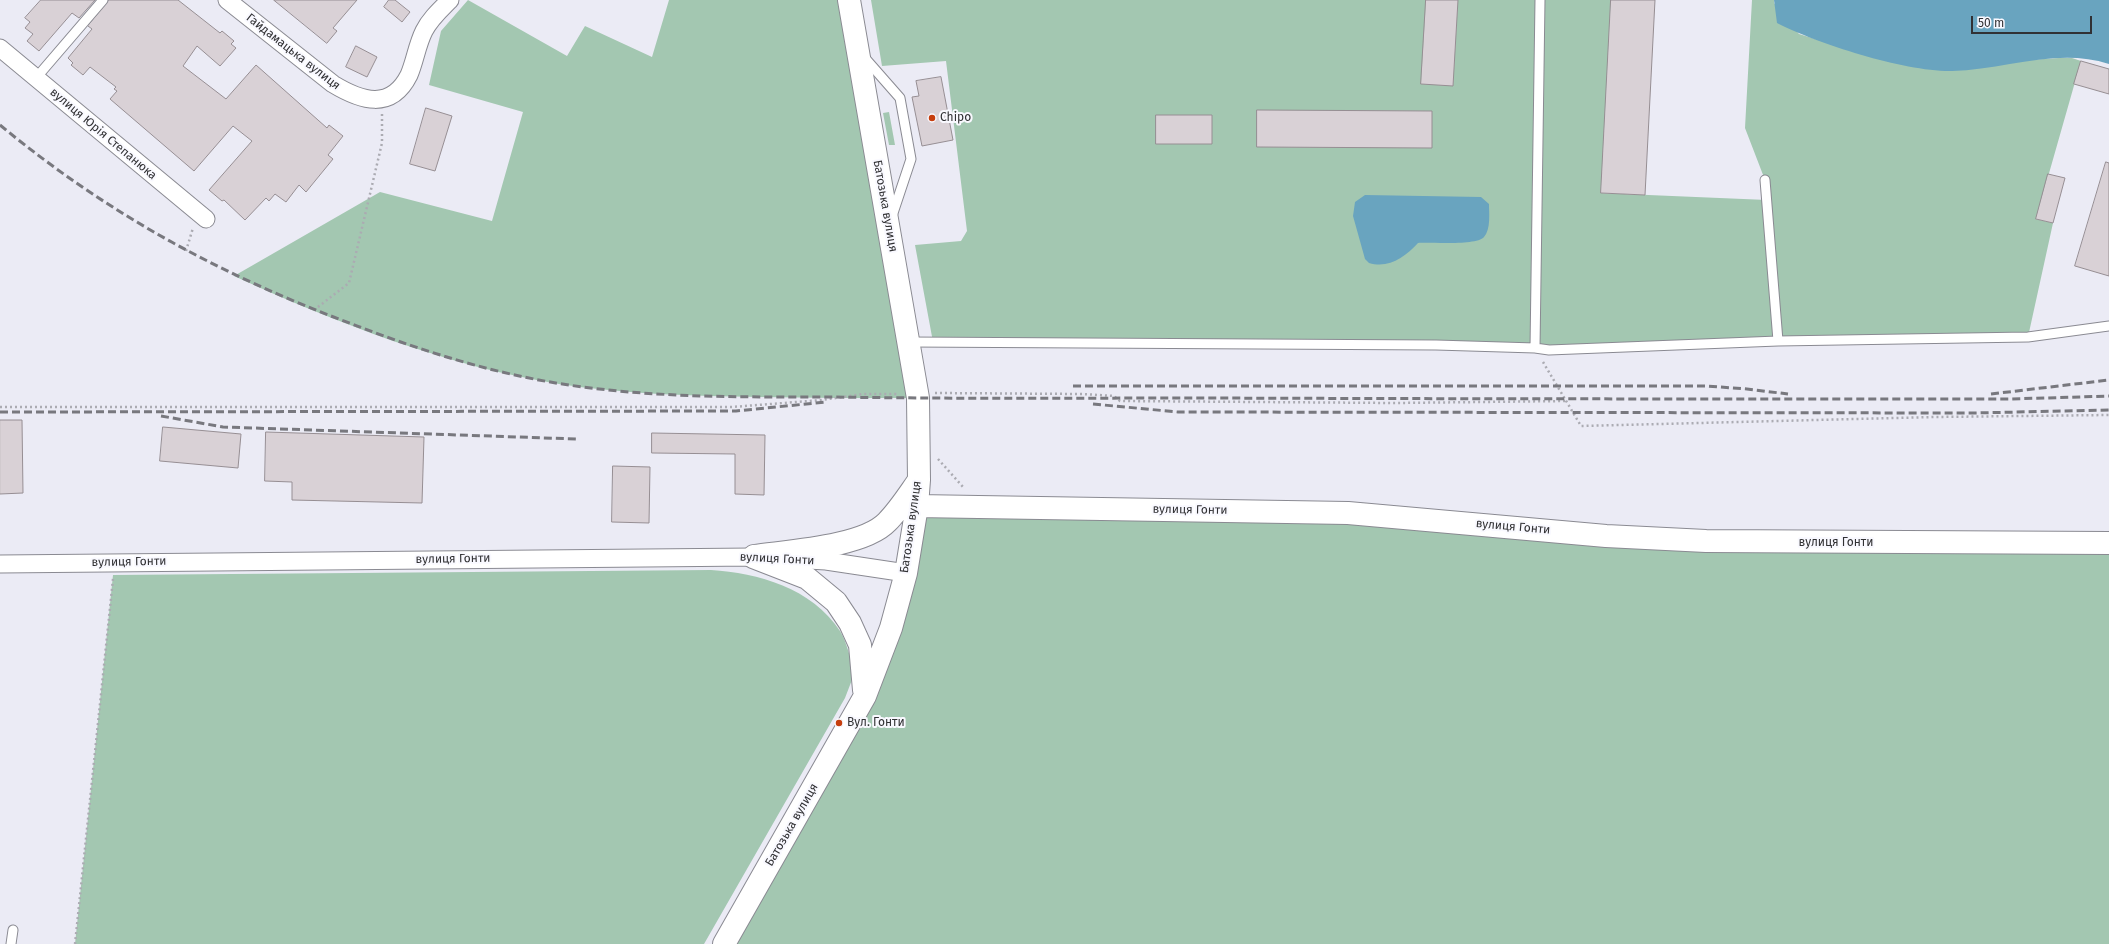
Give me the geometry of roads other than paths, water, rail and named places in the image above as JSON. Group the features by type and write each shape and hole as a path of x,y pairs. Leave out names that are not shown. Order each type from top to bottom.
{"street":[{"name":"Гайдамацька вулиця","path":"226,0 333,84 348,93 366,99 382,99 395,95 408,75 424,32 433,18 450,0"},
{"name":"Батозька вулиця","path":"724,944 865,696 891,628 906,573 917,506 919,480 918,394 849,0"},
{"name":"вулиця Юрія Степанюка","path":"0,48 202,216"},
{"path":"753,557 836,543 860,538 874,532 887,522 919,480"},
{"name":"вулиця Гонти","path":"917,506 1348,513 1606,536 1706,541 2109,543"},
{"path":"753,557 807,578 836,602 850,623 860,644 865,696"},
{"name":"вулиця Гонти","path":"0,564 753,557 826,561 906,573"}],"lane":[{"path":"36,78 103,0"},
{"path":"1535,348 1540,0"},
{"path":"858,50 900,98 911,159 889,225"},
{"path":"1765,180 1778,341"},
{"path":"909,342 1436,345 1535,348 1549,350 1778,341 2028,337 2109,326"},
{"path":"12,944 13,930"}],"water":[{"path":"1774,0 2109,0 2109,64 2089,59 2050,58 1972,70 1952,71 1911,67 1887,62 1838,48 1815,40 1777,23"},
{"path":"1365,195 1481,197 1489,204 1488,230 1484,237 1472,242 1418,243 1408,253 1390,263 1369,263 1365,259 1353,216 1355,202"}],"railway":[{"path":"0,125 41,157 125,215 168,240 257,285 380,335 466,363 553,383 614,391 739,397 927,398 2012,399 2109,396"},
{"path":"1991,394 2109,380"},
{"path":"1073,386 1706,386 1788,394"},
{"path":"0,412 736,411 826,402"},
{"path":"1093,404 1178,412 1973,413 2109,410"},
{"path":"161,416 223,427 577,439"}],"place":[{"name":"Chipo","path":"932,118"},
{"name":"Вул. Гонти","path":"839,723"}]}
